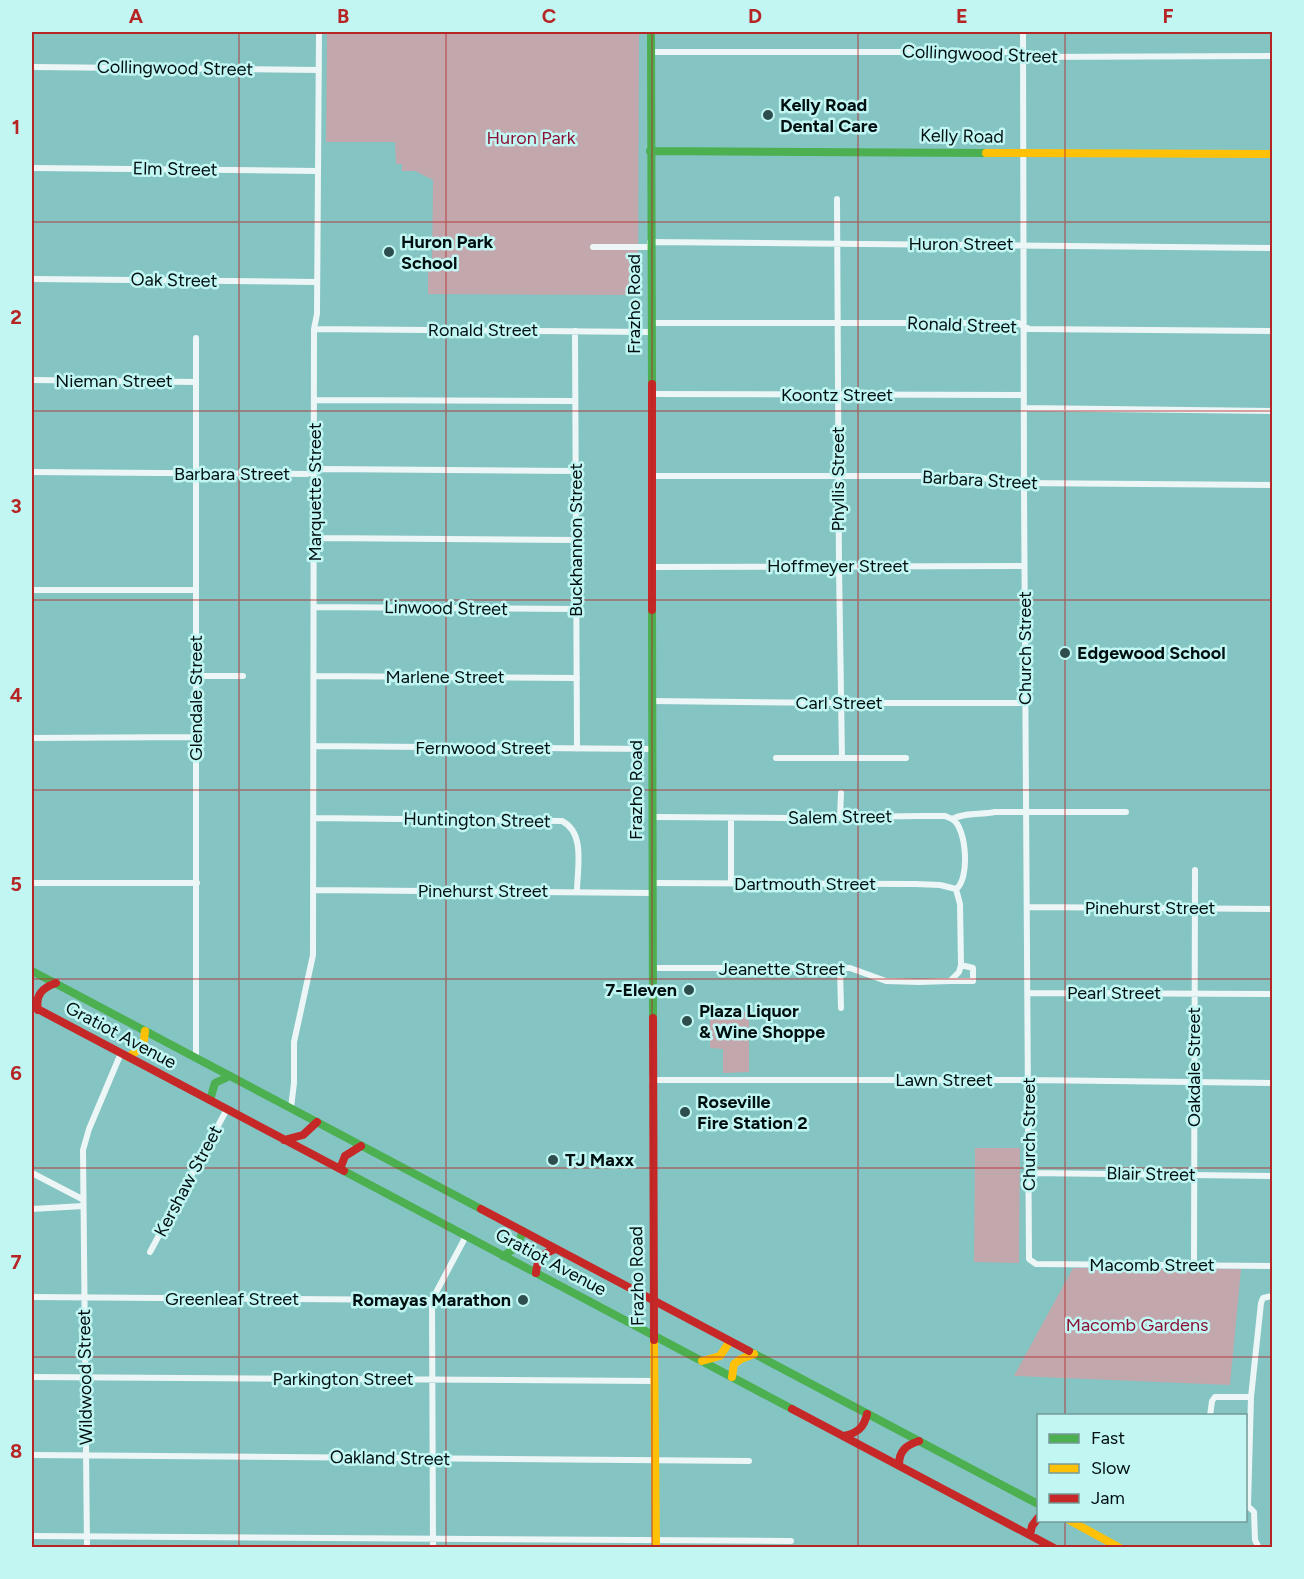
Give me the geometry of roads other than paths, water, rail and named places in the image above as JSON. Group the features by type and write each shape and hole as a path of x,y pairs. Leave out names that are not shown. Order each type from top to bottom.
{"main road":[{"name":"Frazho Road","path":"651,32 652,1080 656,1544"},
{"name":"Kelly Road","path":"650,151 1272,154"},
{"name":"Gratiot Avenue","path":"32,971 1037,1503"},
{"path":"35,1008 40,991 56,983"},
{"name":"Gratiot Avenue","path":"35,1008 1050,1547"},
{"path":"125,1055 139,1051 143,1047 145,1031"},
{"path":"210,1100 215,1083 230,1076"},
{"path":"284,1140 304,1135 317,1122"},
{"path":"340,1169 345,1156 361,1146"},
{"path":"503,1256 519,1247 522,1231"},
{"path":"536,1273 540,1257 556,1249"},
{"path":"702,1361 720,1356 730,1341"},
{"path":"732,1377 731,1369 734,1363 754,1354"},
{"path":"844,1436 858,1432 863,1427 867,1414"},
{"path":"899,1465 899,1457 903,1449 920,1442"},
{"path":"1030,1535 1032,1526 1037,1519"},
{"path":"1071,1522 1120,1548"}],"street":[{"name":"Marquette Street","path":"291,1108 294,1083 294,1042 313,954 314,329 317,314 319,32"},
{"name":"Church Street","path":"1023,32 1029,1259 1032,1262"},
{"name":"Collingwood Street","path":"651,52 1017,52 1029,57 1272,56"},
{"name":"Collingwood Street","path":"32,67 319,70"},
{"name":"Elm Street","path":"32,168 318,171"},
{"name":"Phyllis Street","path":"837,199 842,758"},
{"name":"Huron Street","path":"593,247 838,243 1272,248"},
{"name":"Oak Street","path":"32,279 317,282"},
{"name":"Ronald Street","path":"314,329 575,331 837,323 1018,323 1029,329 1272,331"},
{"name":"Buckhannon Street","path":"575,331 577,749"},
{"name":"Glendale Street","path":"196,338 196,1058"},
{"name":"Nieman Street","path":"32,380 196,381"},
{"name":"Koontz Street","path":"651,394 1024,395"},
{"path":"314,399 575,401"},
{"path":"1024,408 1272,411"},
{"name":"Barbara Street","path":"32,472 307,474 322,469 575,471"},
{"name":"Barbara Street","path":"651,476 970,476 1024,484 1272,485"},
{"path":"315,538 576,540"},
{"name":"Hoffmeyer Street","path":"652,567 1024,566"},
{"path":"32,590 196,590"},
{"name":"Linwood Street","path":"315,607 576,609"},
{"path":"196,676 243,675"},
{"name":"Marlene Street","path":"314,676 576,678"},
{"name":"Carl Street","path":"652,700 1025,703"},
{"path":"32,738 196,737"},
{"name":"Fernwood Street","path":"314,746 652,749"},
{"path":"776,758 906,758"},
{"path":"840,818 841,793"},
{"name":"Salem Street","path":"653,817 936,816 952,819 961,814 982,815 995,812 1126,812"},
{"name":"Huntington Street","path":"314,818 562,821 574,830 577,840 577,892"},
{"path":"731,818 731,883"},
{"path":"952,819 959,824 963,835 964,875 963,882 956,889 960,904 961,965 952,979"},
{"name":"Oakdale Street","path":"1194,1264 1195,870"},
{"path":"32,883 197,883"},
{"name":"Dartmouth Street","path":"653,883 912,884 940,885 956,889"},
{"name":"Pinehurst Street","path":"314,890 653,893"},
{"name":"Pinehurst Street","path":"1028,907 1272,909"},
{"name":"Jeanette Street","path":"652,968 840,968 859,970 886,981 952,979 973,981 973,968 961,965"},
{"path":"840,968 841,1008"},
{"name":"Pearl Street","path":"1028,993 1272,994"},
{"path":"32,1173 82,1198 83,1150 86,1138 125,1055"},
{"name":"Lawn Street","path":"652,1080 1029,1080 1272,1083"},
{"name":"Kershaw Street","path":"150,1252 226,1109"},
{"name":"Blair Street","path":"1029,1173 1272,1176"},
{"name":"Wildwood Street","path":"82,1198 87,1548"},
{"path":"32,1209 83,1206"},
{"path":"433,1548 432,1300 466,1236"},
{"name":"Macomb Street","path":"1032,1262 1272,1266"},
{"path":"1259,1548 1255,1540 1254,1512 1247,1505 1251,1396 1261,1303 1263,1298 1272,1296"},
{"name":"Greenleaf Street","path":"32,1298 432,1300"},
{"name":"Parkington Street","path":"32,1377 655,1381"},
{"path":"1210,1414 1212,1401 1215,1397 1251,1396"},
{"name":"Oakland Street","path":"32,1455 749,1461"},
{"path":"32,1536 433,1539 656,1544 791,1541"}],"place":[{"name":"Kelly Road Dental Care","path":"768,115"},
{"name":"Huron Park School","path":"389,252"},
{"name":"Edgewood School","path":"1065,653"},
{"name":"7-Eleven","path":"689,990"},
{"name":"Plaza Liquor & Wine Shoppe","path":"687,1021"},
{"name":"Roseville Fire Station 2","path":"685,1112"},
{"name":"TJ Maxx","path":"553,1160"},
{"name":"Romayas Marathon","path":"523,1300"}],"park label":[{"name":"Huron Park","path":"531,138"},
{"name":"Macomb Gardens","path":"1137,1325"}]}
